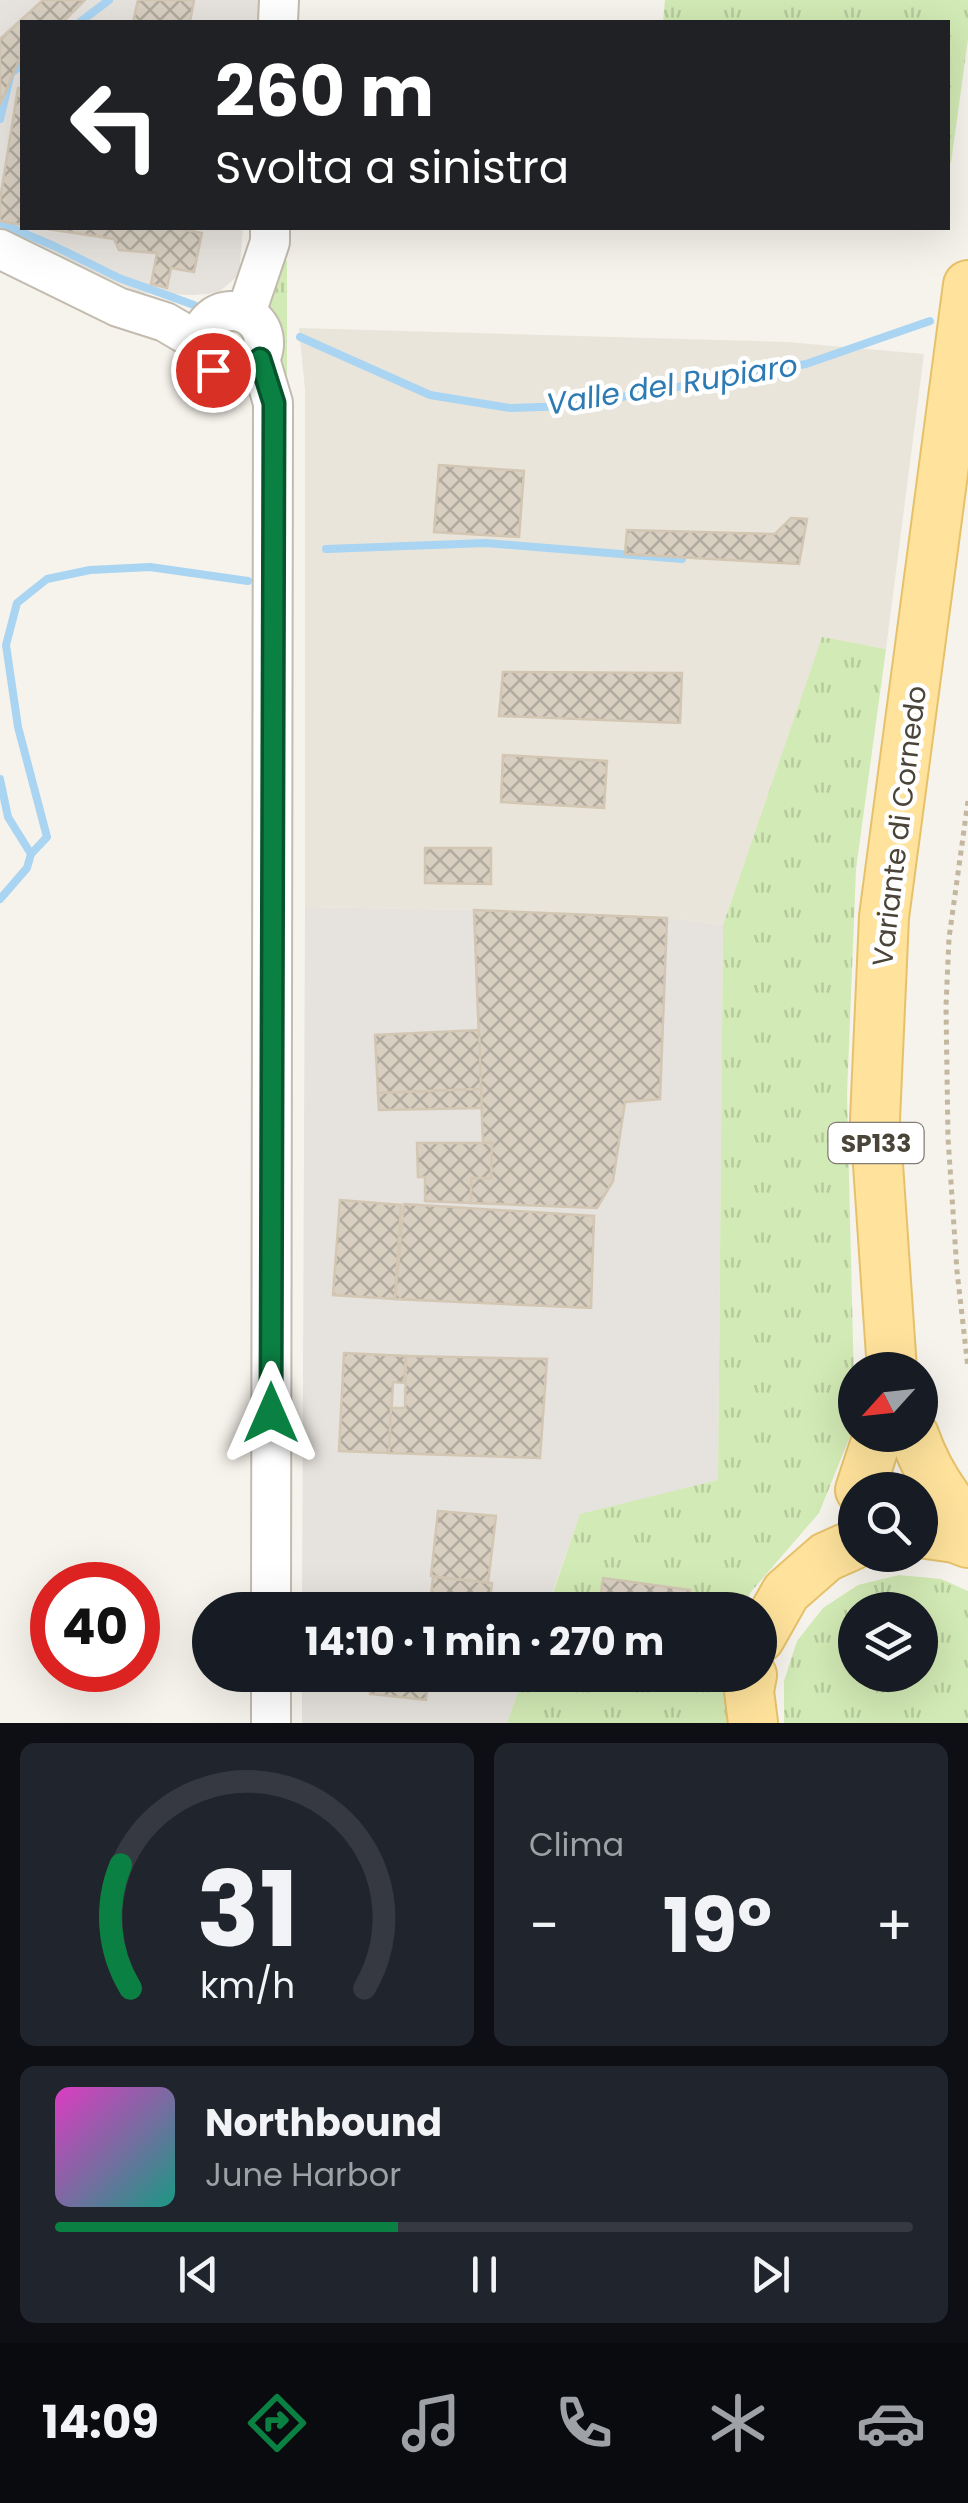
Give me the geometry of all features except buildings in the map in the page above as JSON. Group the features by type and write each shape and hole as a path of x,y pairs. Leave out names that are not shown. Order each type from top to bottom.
{"main road":[{"name":"Variante di Cornedo","path":"891,1352 874,1120 884,917 965,307"},
{"path":"920,1452 968,1524"},
{"path":"938,1536 968,1543"},
{"path":"777,1608 786,1592 838,1553"},
{"path":"749,1692 754,1723"}],"street":[{"path":"0,248 118,306 164,322 219,322 261,328 264,349 254,365 233,375 213,370 206,362 219,322 256,276 270,242 270,230"},
{"path":"254,365 274,403 271,1592"},
{"path":"271,1692 271,1723"}],"path":[{"path":"968,801 949,938 946,1006 948,1138 968,1368"}],"shaded area":[{"path":"0,0 261,0 261,20 20,20 20,230 243,230 239,275 218,293 140,293 0,230"},
{"path":"299,328 787,342 924,354 886,649 822,638 723,925 667,918 305,907 305,390"},
{"path":"305,907 667,918 723,925 718,1480 580,1515 552,1592 302,1592"},
{"path":"302,1692 518,1692 507,1723 302,1723"}],"green space":[{"path":"665,0 968,0 968,39 951,163 950,20 663,20"},
{"path":"282,253 287,262 287,406 267,354 264,324 255,308"},
{"path":"822,637 886,649 856,869 847,1095 853,1352 838,1352 838,1452 844,1452 819,1513 751,1592 553,1592 580,1514 718,1480 723,925"},
{"path":"899,1575 941,1579 968,1591 968,1723 784,1723 784,1681 797,1641 823,1608 838,1598 838,1692 938,1692 938,1592 847,1592 858,1585"},
{"path":"518,1692 730,1692 732,1723 507,1723"}],"waterway":[{"path":"83,20 109,0"},
{"path":"0,119 11,73 20,66"},
{"name":"Valle del Rupiaro","path":"0,223 119,278 194,305"},
{"name":"Valle del Rupiaro","path":"300,337 430,395 510,408 571,406 806,364 930,321"},
{"path":"326,549 486,543 682,559"},
{"path":"31,854 47,837 18,727 6,645 17,603 47,579 90,570 150,567 248,581"},
{"path":"0,779 8,817 31,854 27,868 0,899"}],"route":[{"path":"213,370 233,375 244,373 260,359 274,403 271,1413"}]}
